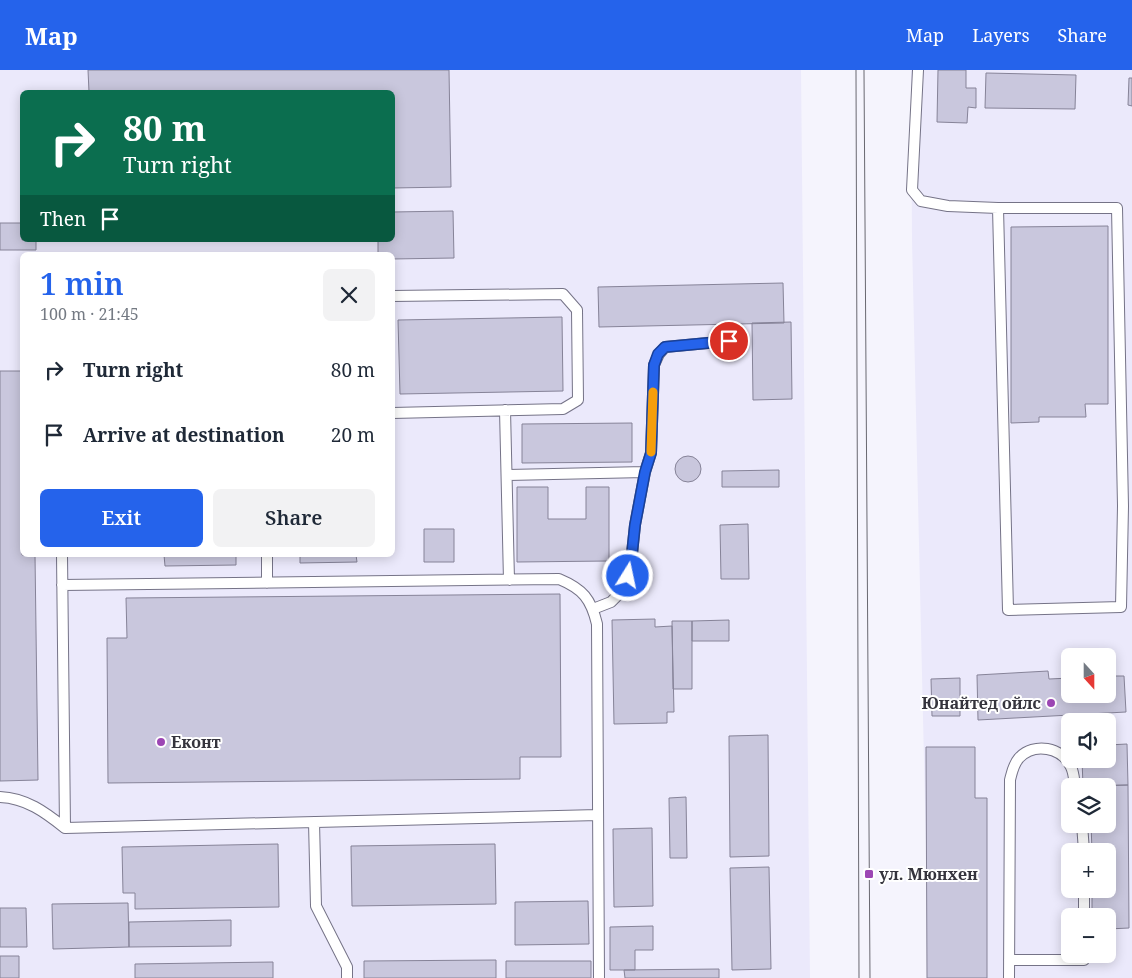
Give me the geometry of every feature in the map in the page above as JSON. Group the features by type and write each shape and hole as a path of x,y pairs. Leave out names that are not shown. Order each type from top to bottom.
{"lane":[{"path":"918,70 912,190 921,201 948,206 998,208 1117,208 1123,506 1121,608 1008,610 998,208"},
{"path":"395,296 563,294 577,310 578,400 562,409 395,413"},
{"path":"593,609 611,602 625,588 631,563 635,525 645,472 651,453 654,365 658,354 665,347 729,341"},
{"path":"505,410 509,580"},
{"path":"507,474 645,472"},
{"path":"62,557 65,828"},
{"path":"267,557 267,583"},
{"path":"62,585 509,580 559,580 574,585 586,596 593,609 596,624 599,978"},
{"path":"1009,978 1010,780 1012,767 1020,757 1030,750 1042,748 1054,750 1064,757 1072,768 1074,778"},
{"path":"0,797 14,797 42,809 65,828 598,815"},
{"path":"314,822 316,906 347,966 347,978"},
{"path":"1009,960 1061,960"}],"shaded area":[{"path":"0,70 801,70 810,978 0,978"},
{"path":"911,70 1132,70 1132,978 929,978 912,240"}],"building":[{"path":"88,70 449,70 451,187 395,188 395,90 89,90"},
{"path":"938,70 966,70 966,88 976,88 976,108 968,107 967,123 937,122"},
{"path":"986,73 1076,75 1075,109 985,108"},
{"path":"1129,78 1132,78 1132,106 1128,105"},
{"path":"453,211 454,258 395,259 395,252 378,252 378,242 395,242 395,212"},
{"path":"0,223 20,223 20,242 36,242 36,250 0,250"},
{"path":"1108,226 1108,404 1085,404 1086,417 1039,417 1039,422 1011,423 1011,227"},
{"path":"783,283 784,323 599,327 598,287"},
{"path":"562,317 563,391 400,394 398,320"},
{"path":"791,322 792,399 753,400 752,323"},
{"path":"0,371 20,371 20,557 35,557 38,780 0,781"},
{"path":"632,423 632,462 522,463 522,424"},
{"path":"688,456 697,460 701,469 697,478 688,482 679,478 675,469 679,460"},
{"path":"779,470 779,487 722,487 722,471"},
{"path":"517,487 548,487 548,519 586,519 586,487 609,487 609,561 517,562"},
{"path":"748,524 749,579 721,579 720,525"},
{"path":"424,529 454,529 454,562 424,562"},
{"path":"164,557 236,557 236,565 165,566"},
{"path":"300,557 356,557 357,562 300,563"},
{"path":"560,594 561,757 520,757 520,779 108,783 107,638 127,638 126,598"},
{"path":"655,619 655,627 672,626 674,712 667,712 667,723 614,724 612,620"},
{"path":"729,620 729,641 692,641 692,621"},
{"path":"672,621 692,621 692,689 673,689"},
{"name":"Юнайтед ойлс","path":"1048,671 1049,679 1061,678 1061,703 1116,703 1116,676 1124,676 1126,712 1061,713 1061,716 978,720 977,675"},
{"path":"960,678 960,716 932,716 931,679"},
{"path":"768,735 769,856 730,857 729,736"},
{"path":"1127,744 1128,785 1116,785 1116,778 1083,778 1082,768 1116,768 1116,745"},
{"path":"926,747 975,747 975,798 987,798 987,978 927,978"},
{"path":"1116,785 1128,785 1129,928 1116,929 1116,908 1092,908 1092,898 1116,898 1116,843 1092,843 1091,833 1116,833"},
{"path":"686,797 687,858 670,858 669,798"},
{"path":"652,828 653,906 614,907 613,829"},
{"path":"278,844 279,907 135,909 135,893 123,893 122,847"},
{"path":"495,844 496,904 352,906 351,846"},
{"path":"769,867 771,969 732,970 730,868"},
{"path":"588,901 589,944 515,945 515,902"},
{"path":"128,903 129,947 53,949 52,904"},
{"path":"0,908 26,908 27,947 0,947"},
{"path":"231,920 231,946 129,947 129,922"},
{"path":"653,926 653,950 635,950 635,970 610,970 610,927"},
{"path":"0,956 19,956 19,978 0,978"},
{"path":"496,960 496,978 364,978 364,961"},
{"path":"506,961 591,961 591,978 506,978"},
{"path":"273,962 273,978 135,978 135,964"},
{"path":"719,969 719,978 625,978 624,970"}],"tram line":[{"path":"856,70 859,978"},
{"path":"864,70 870,978"}],"slow traffic":[{"path":"651,452 653,392"}],"place":[{"name":"Юнайтед ойлс","path":"1051,703"},
{"name":"Еконт","path":"161,742"},
{"name":"ул. Мюнхен","path":"869,874"}],"route":[{"path":"628,576 635,525 645,472 651,453 654,365 658,354 665,347 729,341"}]}
